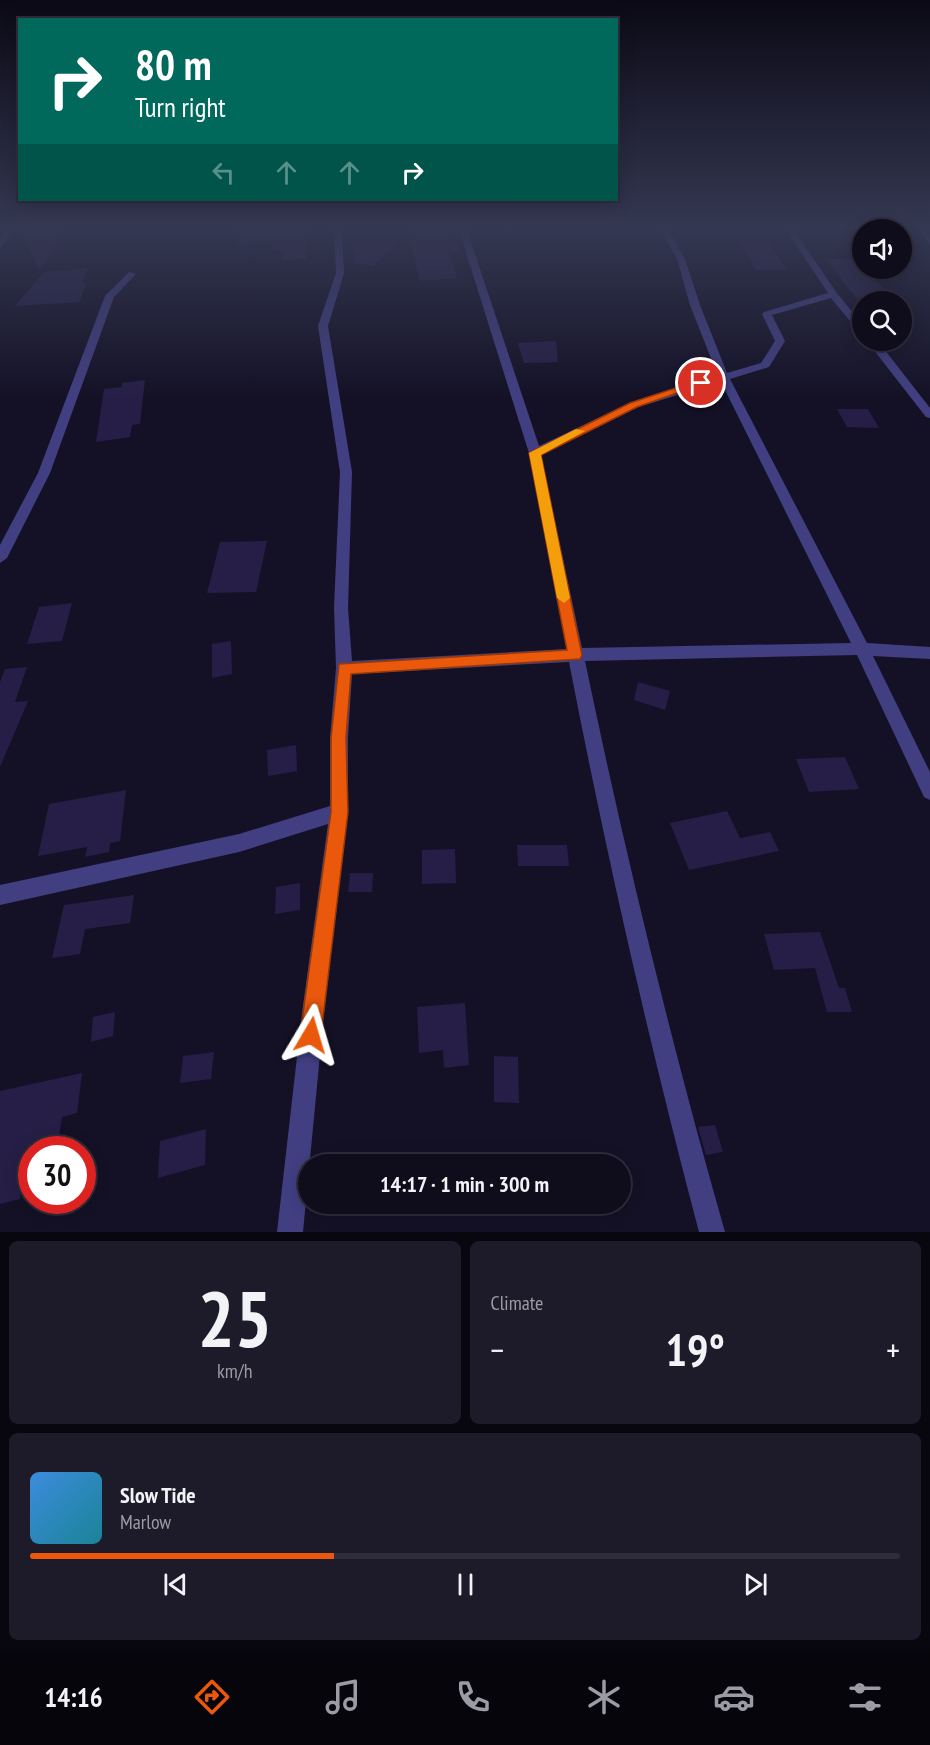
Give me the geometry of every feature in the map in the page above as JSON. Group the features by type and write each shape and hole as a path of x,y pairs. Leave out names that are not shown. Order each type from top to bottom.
{"street":[{"path":"0,558 44,472 110,296 122,284"},
{"path":"290,1232 312,1024 339,812 339,738 344,668 341,608 346,472 323,326 336,284"},
{"path":"481,284 535,453 609,821 669,1076 712,1232"},
{"path":"690,284 723,376 862,649 930,791"},
{"path":"827,284 852,318"},
{"path":"535,453 634,405 765,365 780,341 767,314 833,294"},
{"path":"880,351 930,415"},
{"path":"344,668 575,655 862,649 930,653"},
{"path":"0,895 239,843 339,812"}],"building":[{"path":"33,284 86,284 79,302 15,306"},
{"path":"846,284 880,284 886,291 852,291 852,293"},
{"path":"556,341 558,362 524,363 518,343"},
{"path":"145,380 140,424 132,425 130,437 96,442 104,389 122,387 122,383"},
{"path":"837,409 868,409 879,428 847,427"},
{"path":"267,541 256,592 207,593 220,542"},
{"path":"72,603 62,641 27,644 39,607"},
{"path":"231,641 232,674 212,678 212,644"},
{"path":"27,667 15,702 28,701 0,767 0,682 5,669"},
{"path":"638,682 670,691 665,710 634,700"},
{"path":"296,745 297,771 268,776 267,750"},
{"path":"845,757 859,789 809,792 796,759"},
{"path":"126,790 120,841 110,843 109,852 85,857 87,847 38,856 49,804"},
{"path":"727,811 740,838 770,832 779,851 689,870 670,823"},
{"path":"517,845 567,845 569,866 518,866"},
{"path":"455,849 456,883 422,884 422,850"},
{"path":"350,873 373,873 372,892 348,892"},
{"path":"300,883 300,910 275,914 276,887"},
{"path":"134,895 130,923 85,929 80,954 52,958 64,905"},
{"path":"820,932 839,988 845,988 852,1012 827,1012 815,968 774,970 764,934"},
{"path":"465,1003 469,1065 444,1068 443,1050 419,1053 417,1007"},
{"path":"115,1012 113,1036 91,1042 93,1017"},
{"path":"214,1052 211,1079 180,1083 183,1056"},
{"path":"494,1056 518,1057 519,1103 494,1102"},
{"path":"82,1073 77,1113 62,1117 59,1136 18,1136 18,1200 0,1204 0,1091"},
{"path":"715,1125 723,1152 706,1155 698,1127"},
{"path":"206,1129 205,1165 158,1178 160,1141"}],"slow traffic":[{"path":"564,598 535,453 580,431"}],"route":[{"path":"311,1035 339,812 337,796 339,738 344,668 575,655 535,453 634,405 701,383"}]}
